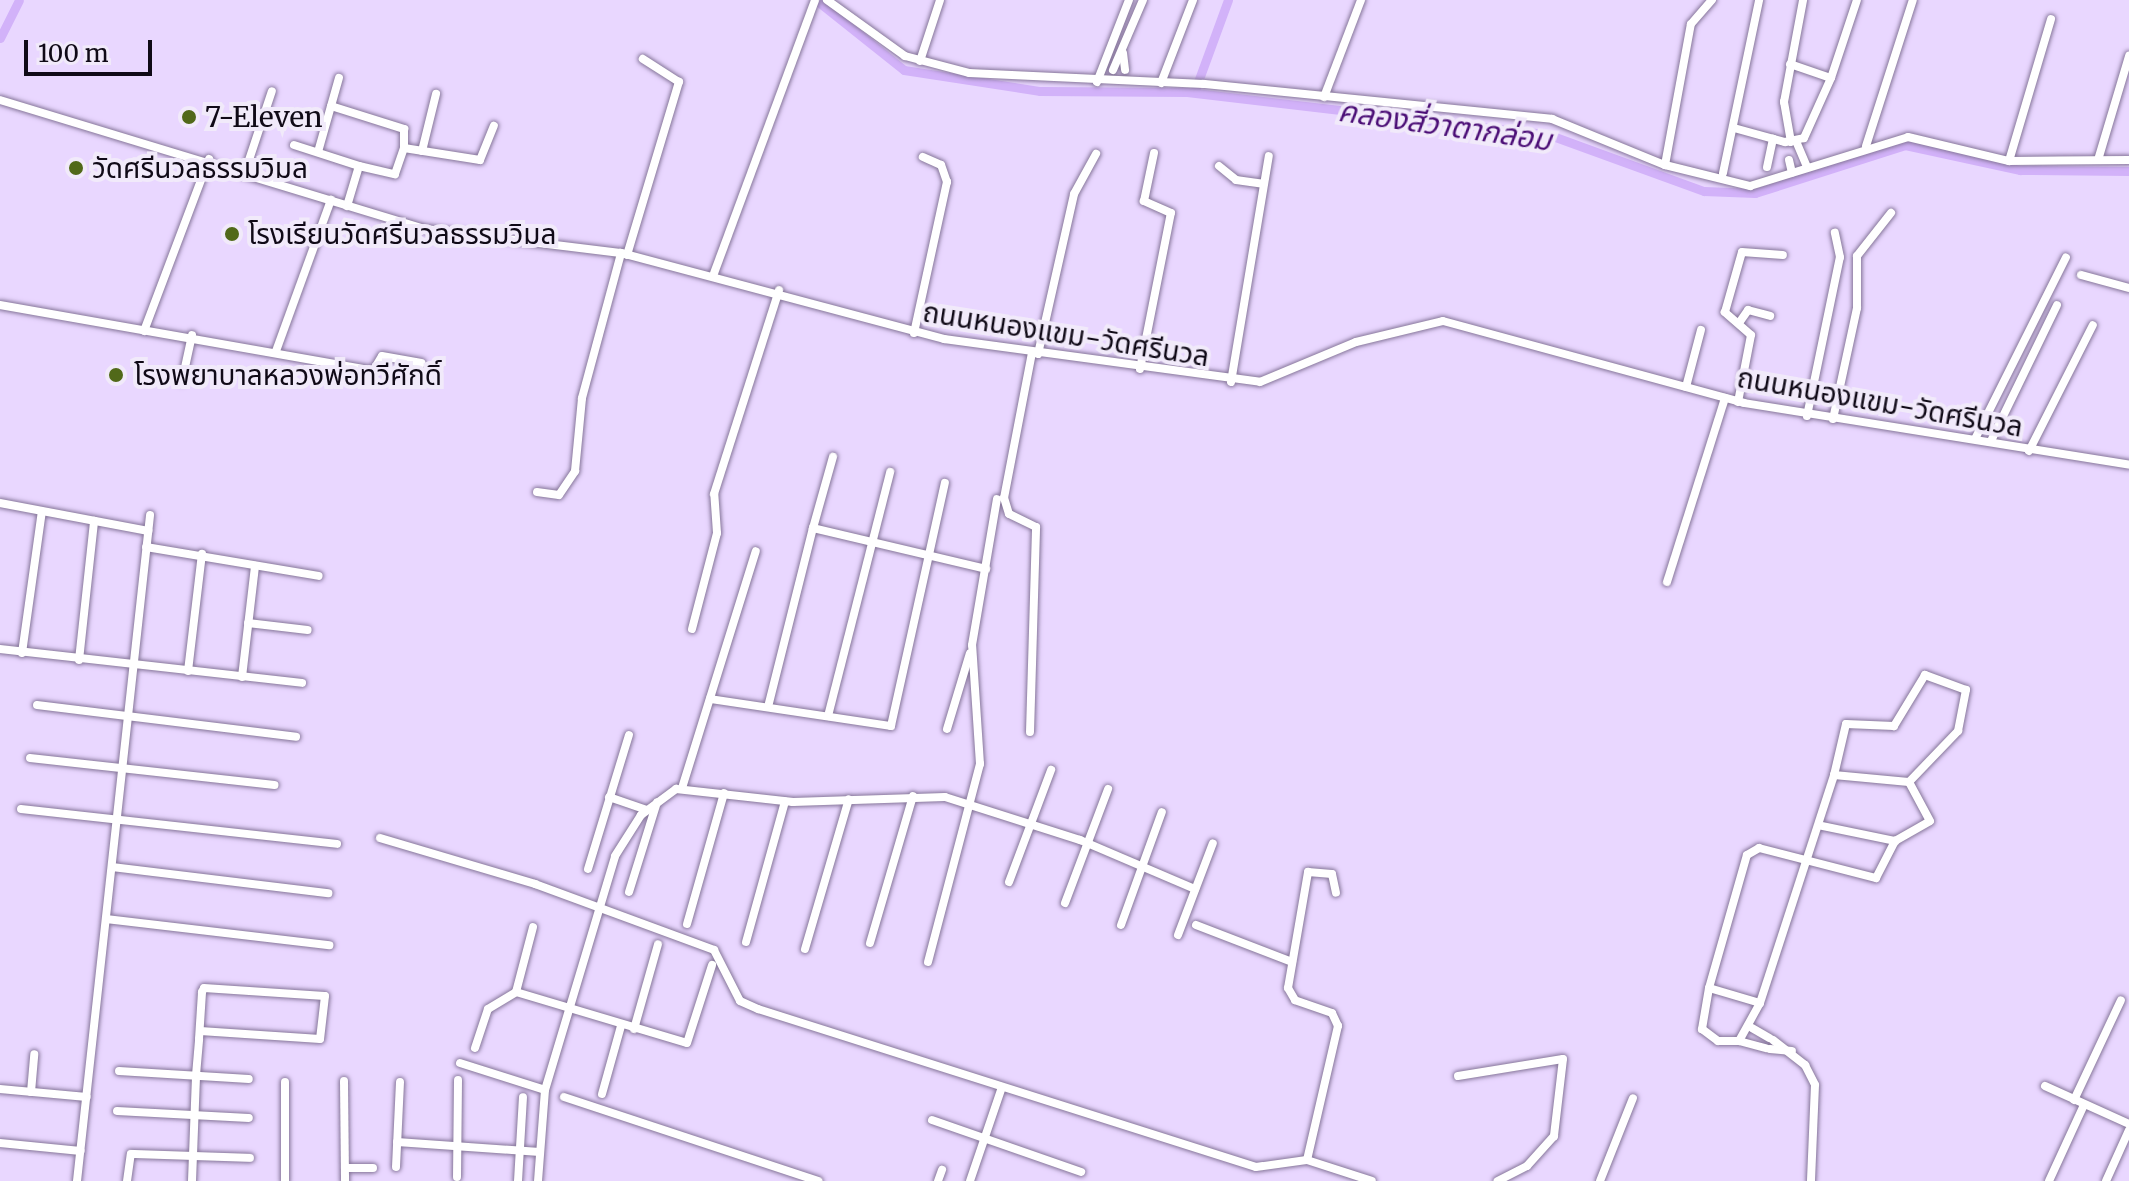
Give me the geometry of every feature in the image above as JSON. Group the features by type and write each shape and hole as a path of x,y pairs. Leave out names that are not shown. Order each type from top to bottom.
{"street":[{"path":"827,0 872,37 920,61 969,73 1097,82 1112,76 1125,76 1161,83 1552,119 1665,165 1750,186 1866,146 1908,137 2009,161 2129,160"},
{"path":"920,61 940,0"},
{"path":"1097,82 1129,0"},
{"path":"1112,76 1143,0"},
{"path":"1161,83 1193,0"},
{"path":"1324,97 1361,0"},
{"path":"1665,165 1691,24 1712,0"},
{"path":"1723,173 1759,0"},
{"path":"1803,0 1783,120 1791,141 1807,167"},
{"path":"1734,128 1791,141 1816,123 1857,0"},
{"path":"1866,146 1913,0"},
{"path":"713,276 814,1"},
{"path":"2009,161 2051,19"},
{"path":"1123,53 1125,76"},
{"path":"2098,160 2129,56"},
{"path":"537,492 559,495 575,471 582,398 679,82 643,59"},
{"path":"1790,64 1831,78"},
{"path":"318,152 339,78"},
{"path":"245,172 272,91"},
{"path":"422,151 436,94"},
{"name":"ถนนหนองแขม-วัดศรีนวล","path":"0,100 209,159 425,229 624,254 779,290 914,333 1035,354 1231,382 1260,382 1356,342 1443,321 1738,402 1807,416 1991,441 2029,451 2129,465"},
{"path":"294,145 395,174 404,148 404,129 331,106"},
{"path":"404,148 480,160 494,126"},
{"path":"1767,167 1773,139"},
{"path":"1791,141 1789,157 1792,173"},
{"path":"1140,369 1171,213 1144,201 1154,153"},
{"path":"1030,732 1037,535 1033,523 1009,514 1004,498 1074,194 1096,154"},
{"path":"1231,382 1269,156"},
{"path":"914,333 947,182 941,165 923,157"},
{"path":"144,331 209,159"},
{"path":"347,206 359,166"},
{"path":"1219,166 1236,180 1263,184"},
{"path":"276,351 331,200"},
{"path":"1833,419 1857,308 1854,267 1891,213"},
{"path":"1807,416 1840,257 1835,233"},
{"path":"1738,402 1751,335 1725,312 1742,252 1783,255"},
{"path":"1975,439 2066,257"},
{"path":"2081,275 2129,288"},
{"path":"692,629 717,533 714,494 779,290"},
{"path":"0,305 144,331 192,335 373,371 382,356 421,363"},
{"path":"1991,441 2057,305"},
{"path":"1739,323 1748,310 1770,316"},
{"path":"2029,451 2093,325"},
{"path":"1686,387 1701,330"},
{"path":"182,381 192,335"},
{"path":"1667,582 1725,398"},
{"path":"768,707 833,457"},
{"path":"828,716 890,472"},
{"path":"710,699 891,726 945,483"},
{"path":"947,729 972,645 997,499"},
{"path":"0,503 148,531"},
{"path":"22,653 42,511"},
{"path":"77,1181 150,515"},
{"path":"79,660 94,521"},
{"path":"813,528 986,569"},
{"path":"146,547 319,576"},
{"path":"682,788 756,551"},
{"path":"188,671 202,554"},
{"path":"242,677 255,566"},
{"path":"248,623 308,630"},
{"path":"928,962 973,806 980,764 972,645"},
{"path":"0,649 302,683"},
{"path":"1739,1041 1752,1028 1803,859 1822,826 1842,727 1894,726 1908,713 1919,679 1934,675 1966,690 1968,707 1951,740 1909,782"},
{"path":"37,705 296,737"},
{"path":"588,869 629,735"},
{"path":"30,758 275,785"},
{"path":"1009,882 1051,770"},
{"path":"1834,775 1909,782"},
{"path":"1811,1181 1815,1085 1792,1051 1770,1044 1718,1041 1702,1029 1709,988 1747,855 1759,848 1876,878 1895,841 1930,821 1909,782"},
{"path":"538,1181 545,1090 567,1012 602,909 615,856 647,810 682,788 785,801 913,796 973,806 1088,843 1195,889"},
{"path":"1065,903 1108,789"},
{"path":"687,924 724,793"},
{"path":"870,943 913,796"},
{"path":"609,797 647,810"},
{"path":"805,949 849,799"},
{"path":"629,892 658,801"},
{"path":"746,942 785,801"},
{"path":"21,809 337,844"},
{"path":"1121,925 1162,812"},
{"path":"1822,826 1895,841"},
{"path":"380,838 602,909 714,950 749,1006 1256,1167 1311,1161 1372,1181"},
{"path":"1178,935 1213,843"},
{"path":"112,867 328,893"},
{"path":"1311,1161 1338,1026 1332,1013 1290,995 1292,962 1308,872 1332,874 1336,893"},
{"path":"106,919 329,945"},
{"path":"1196,925 1292,962"},
{"path":"475,1048 488,1009 516,992 533,927"},
{"path":"634,1029 658,944"},
{"path":"516,992 567,1012 687,1043 712,965"},
{"path":"192,1181 196,1075 200,1031 208,987 325,996 320,1039 200,1031"},
{"path":"1709,988 1760,1003"},
{"path":"2074,1100 2121,1000"},
{"path":"602,1094 621,1026"},
{"path":"1752,1028 1770,1044"},
{"path":"31,1092 34,1054"},
{"path":"1458,1076 1563,1059 1554,1136 1527,1166 1498,1181"},
{"path":"460,1063 545,1090"},
{"path":"119,1071 249,1079"},
{"path":"457,1177 458,1080"},
{"path":"344,1081 345,1181"},
{"path":"285,1082 285,1181"},
{"path":"396,1167 400,1082"},
{"path":"2045,1086 2129,1124"},
{"path":"970,1181 1002,1087"},
{"path":"0,1089 87,1097"},
{"path":"518,1181 523,1097"},
{"path":"564,1097 818,1181"},
{"path":"1600,1181 1633,1098"},
{"path":"2049,1181 2084,1105"},
{"path":"117,1111 249,1118"},
{"path":"932,1120 1081,1172"},
{"path":"2106,1181 2129,1130"},
{"path":"397,1142 540,1152"},
{"path":"0,1143 81,1151"},
{"path":"127,1181 131,1154 250,1158"},
{"path":"345,1168 373,1168"},
{"path":"938,1181 942,1170"}],"waterway":[{"path":"0,38 19,0"},
{"name":"คลองสี่วาตากล่อม","path":"816,0 904,70 1040,91 1187,92 1547,134 1704,191 1755,193 1905,145 2020,170 2129,171"},
{"path":"1195,90 1228,0"}],"place":[{"name":"7-Eleven","path":"189,117"},
{"name":"วัดศรีนวลธรรมวิมล","path":"76,168"},
{"name":"โรงเรียนวัดศรีนวลธรรมวิมล","path":"232,234"},
{"name":"โรงพยาบาลหลวงพ่อทวีศักดิ์","path":"116,375"}]}
